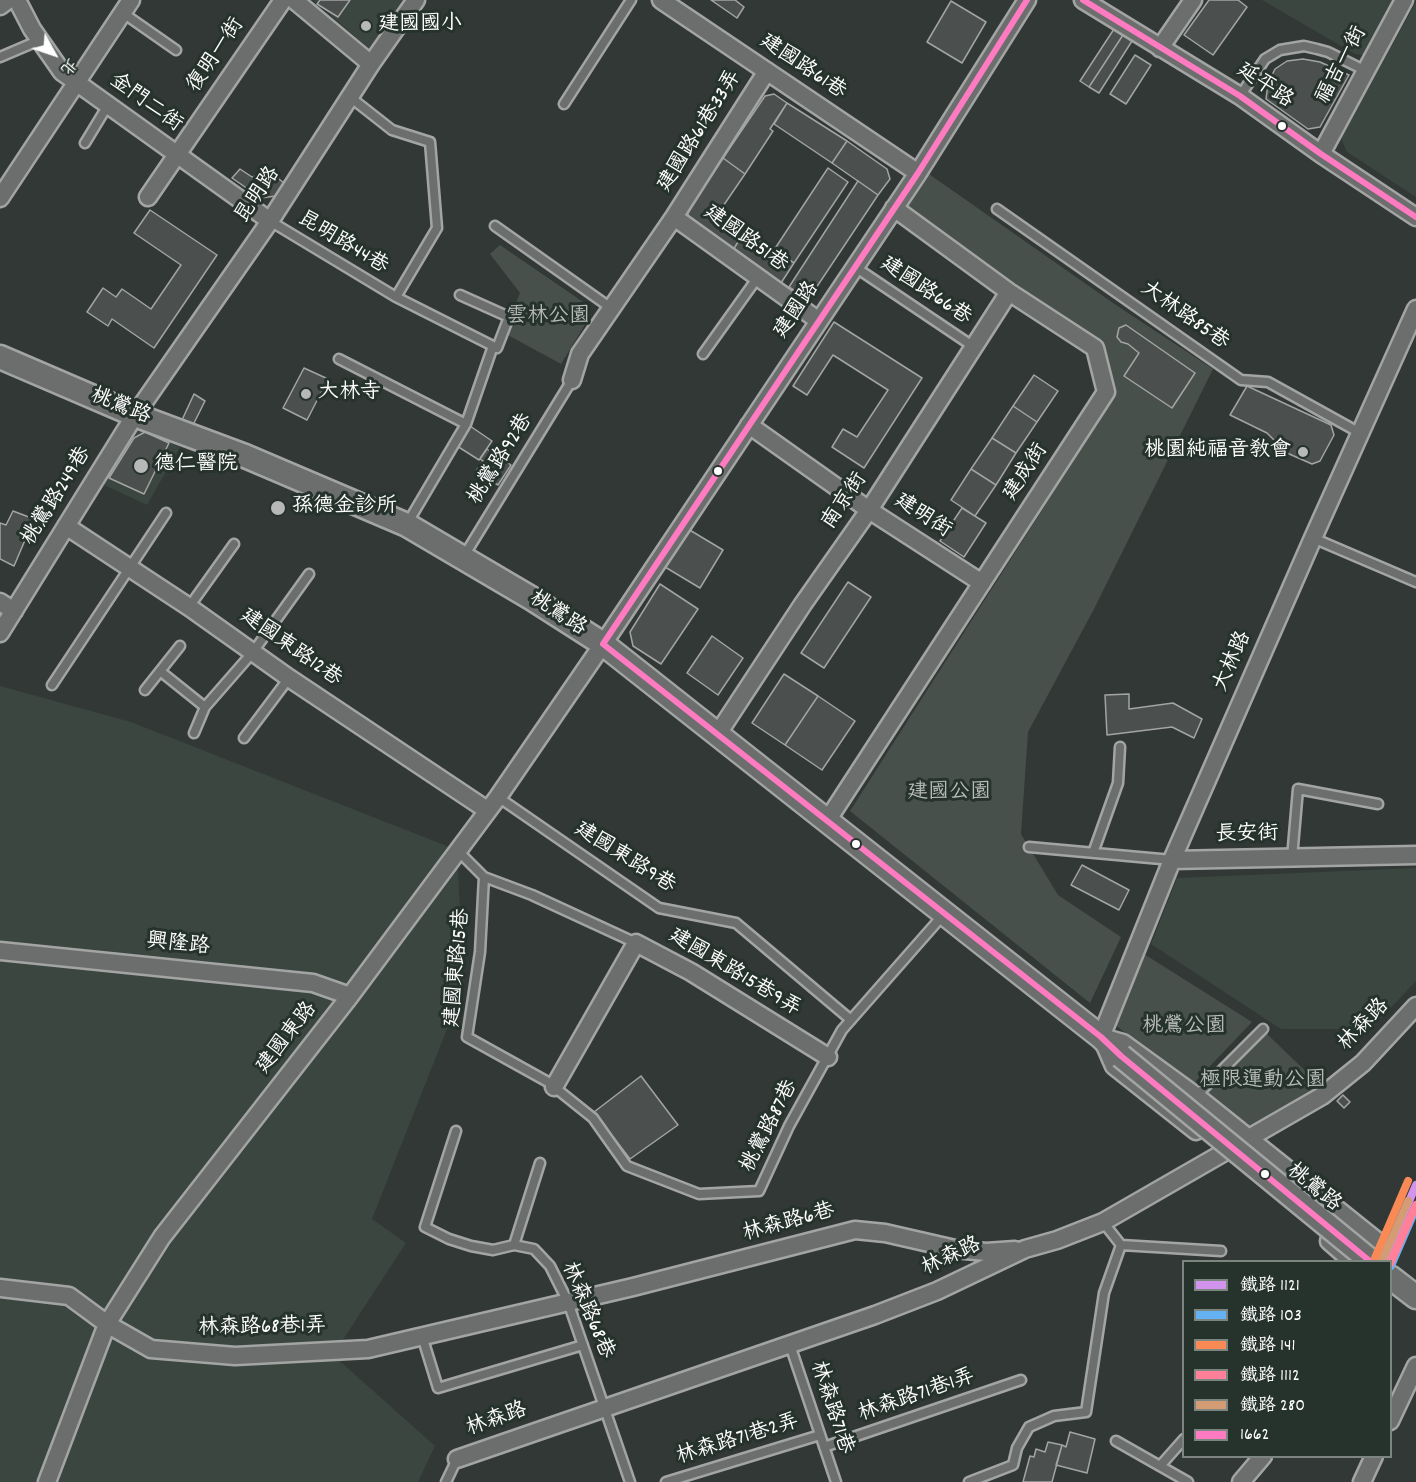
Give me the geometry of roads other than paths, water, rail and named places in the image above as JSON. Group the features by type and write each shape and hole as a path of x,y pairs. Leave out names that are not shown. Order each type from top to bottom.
{"main road":[{"name":"桃鶯路","path":"0,357 135,415 245,456 406,525 531,598 603,644 1101,1037 1121,1056 1372,1255"},
{"path":"1392,1279 1416,1298"}],"street":[{"path":"0,6 8,0"},
{"name":"金門二街","path":"17,0 62,72 270,221"},
{"name":"復明一街","path":"148,196 283,0"},
{"path":"294,0 371,64"},
{"name":"昆明路","path":"135,415 270,221 371,64 416,0"},
{"name":"建國路61巷","path":"661,0 918,172"},
{"name":"建國路","path":"603,644 918,172 1027,0"},
{"name":"延平路","path":"1083,0 1240,96 1321,154 1416,217"},
{"path":"1160,48 1193,0"},
{"name":"福吉一街","path":"1321,154 1404,0"},
{"path":"0,198 127,6"},
{"name":"建國路61巷33弄","path":"572,380 580,354 674,217 767,71"},
{"name":"建成街","path":"827,821 1106,392 1095,348 1009,292 894,208"},
{"name":"建國路51巷","path":"674,217 819,321"},
{"name":"南京街","path":"717,735 803,604 869,510 1009,292"},
{"name":"大林路","path":"1101,1037 1172,860 1416,309"},
{"name":"桃鶯路249巷","path":"0,633 7,607 66,526 135,415"},
{"name":"建明街","path":"749,425 869,510 982,583"},
{"name":"建國東路12巷","path":"66,526 189,607 289,678 493,804"},
{"name":"建國東路","path":"47,1482 107,1324 162,1237 350,996 493,804 603,644"},
{"name":"長安街","path":"1172,860 1416,855"},
{"name":"建國東路15巷9弄","path":"554,1087 636,943 691,972 828,1057"},
{"name":"興隆路","path":"0,951 313,983 350,996"},
{"name":"林森路","path":"457,1459 790,1345 937,1291 1025,1249 1057,1240 1103,1222 1322,1096 1343,1080 1380,1045 1416,1006"},
{"name":"桃鶯路","path":"1101,1037 1123,1043 1250,1138 1372,1255"},
{"name":"桃鶯路","path":"1101,1037 1114,1066 1250,1174 1351,1260"},
{"path":"1250,1174 1269,1154"},
{"name":"林森路6巷","path":"568,1302 784,1250 855,1230 885,1233 955,1250 986,1252 1025,1249"},
{"name":"林森路68巷1弄","path":"0,1288 69,1296 107,1324 151,1349 235,1356 368,1349 568,1302"},
{"path":"1392,1417 1416,1366"},
{"path":"1242,1482 1261,1458"},
{"path":"1362,1482 1373,1458"}],"lane":[{"path":"564,104 631,0"},
{"path":"127,6 176,50"},
{"path":"0,57 40,40"},
{"path":"1240,96 1265,59 1280,50 1304,46 1323,50 1366,71"},
{"path":"350,97 392,130 430,142 437,228 396,297"},
{"path":"85,143 108,105"},
{"name":"大林路85巷","path":"997,209 1241,380 1268,382 1360,434"},
{"name":"昆明路44巷","path":"270,221 396,297 493,346"},
{"path":"495,226 611,308"},
{"name":"建國路66巷","path":"855,267 975,347"},
{"path":"703,354 758,277"},
{"path":"406,525 466,424 493,346 497,348 509,316 460,295"},
{"path":"339,359 466,424"},
{"name":"桃鶯路92巷","path":"463,558 572,380"},
{"path":"52,685 166,513"},
{"path":"1313,538 1416,582"},
{"path":"189,607 234,544"},
{"path":"194,733 205,707 253,652 309,574"},
{"path":"145,690 180,646"},
{"path":"160,672 205,707"},
{"path":"244,738 289,678"},
{"path":"1094,853 1118,783 1120,747"},
{"path":"1292,858 1298,789 1378,804"},
{"name":"建國東路9巷","path":"493,804 659,908 736,922 851,1020"},
{"name":"長安街","path":"1029,847 1172,860"},
{"path":"457,850 484,877 532,895 636,943"},
{"name":"建國東路15巷","path":"484,877 480,952 467,1036 554,1087"},
{"name":"桃鶯路87巷","path":"554,1087 592,1118 627,1166 699,1194 759,1191 789,1126 842,1030 944,913"},
{"path":"1196,1096 1263,1029"},
{"path":"456,1131 425,1227 449,1239 492,1250 514,1245 540,1163"},
{"path":"1103,1222 1121,1245 1221,1251"},
{"name":"林森路68巷","path":"514,1245 534,1249 550,1266 568,1302 630,1482"},
{"path":"969,1482 1013,1465 1017,1448 1029,1427 1054,1416 1086,1412 1104,1293 1121,1245"},
{"path":"422,1336 438,1388 583,1345"},
{"name":"林森路71巷","path":"790,1345 836,1482"},
{"name":"林森路71巷1弄","path":"824,1447 1021,1380"},
{"name":"林森路71巷2弄","path":"666,1482 820,1435"},
{"path":"1116,1441 1188,1482"},
{"path":"1160,1466 1182,1441"},
{"path":"446,1482 457,1459"}],"rail line":[{"name":"141","path":"1375,1258 1408,1181"},
{"name":"1121","path":"1384,1260 1416,1185"},
{"name":"280","path":"1382,1260 1408,1201"},
{"name":"1112","path":"1392,1260 1416,1205"},
{"name":"103","path":"1392,1264 1416,1208"}],"place":[{"name":"建國國小","path":"366,26"},
{"name":"大林寺","path":"306,394"},
{"name":"桃園純福音教會","path":"1303,452"},
{"name":"德仁醫院","path":"141,466"},
{"name":"孫德金診所","path":"278,508"}],"park label":[{"name":"雲林公園","path":"548,318"},
{"name":"建國公園","path":"949,794"},
{"name":"桃鶯公園","path":"1184,1028"},
{"name":"極限運動公園","path":"1263,1082"}]}
